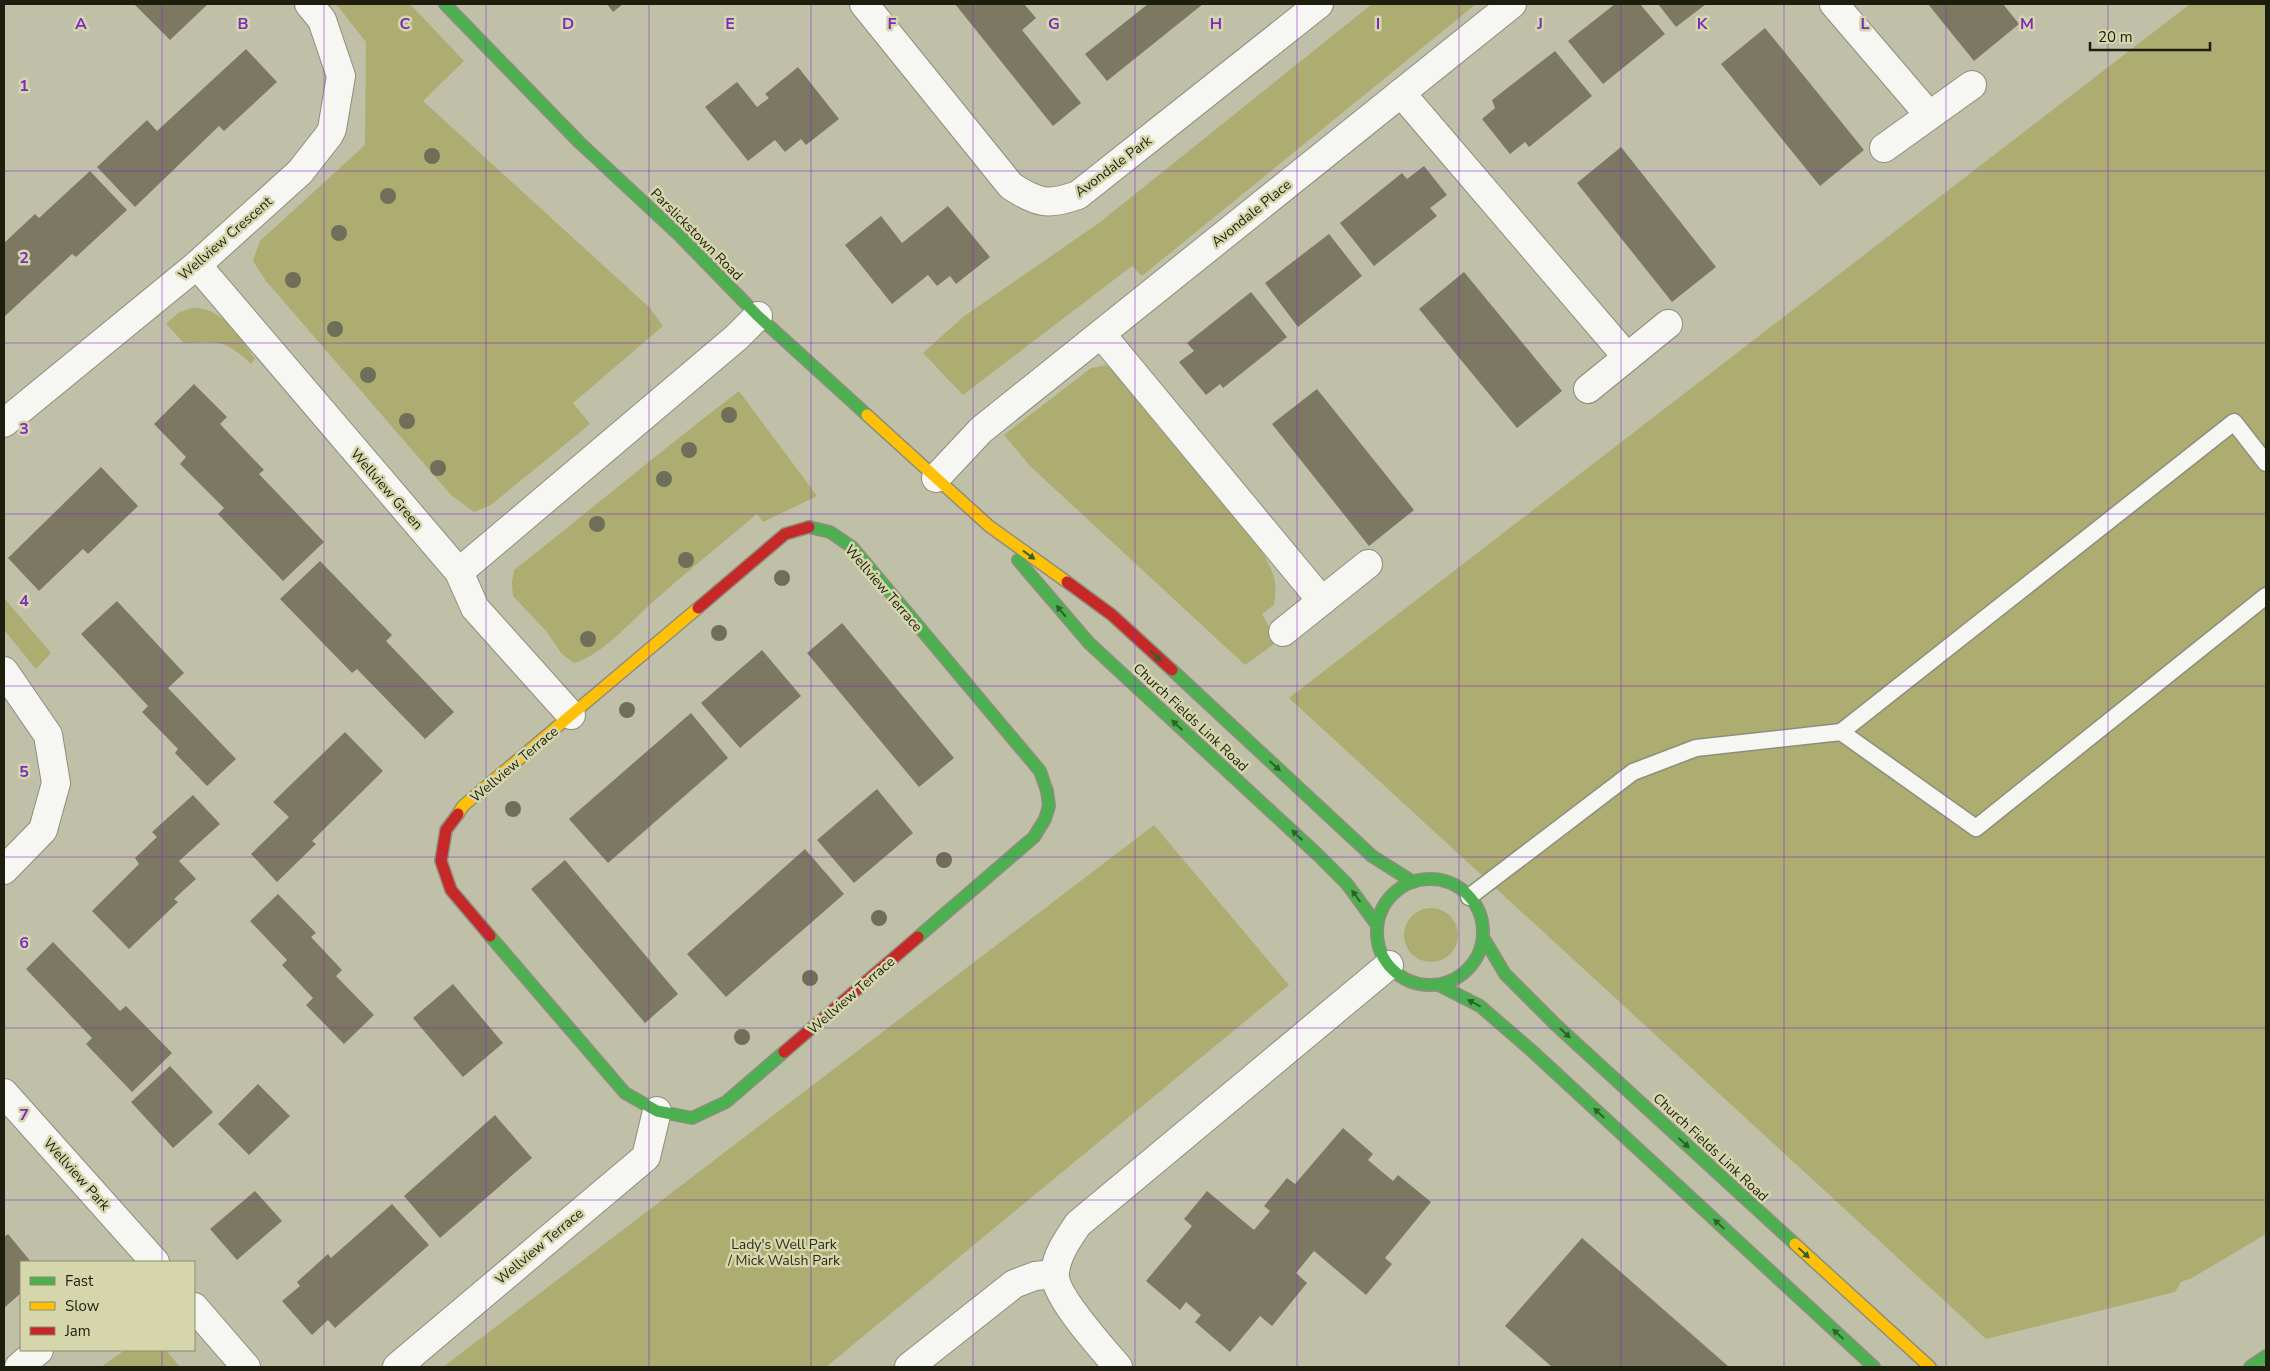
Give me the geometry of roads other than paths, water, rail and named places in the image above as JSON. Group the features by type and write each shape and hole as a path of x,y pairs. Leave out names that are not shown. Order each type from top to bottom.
{"street":[{"name":"Wellview Crescent","path":"4,423 197,265 300,172 332,129 341,76 322,20 309,4"},
{"name":"Parslickstown Road","path":"446,4 579,142 680,236 758,316 936,478"},
{"name":"Avondale Park","path":"864,4 1011,186 1028,197 1044,203 1060,202 1078,195 1191,108 1318,4"},
{"name":"Avondale Place","path":"936,478 981,430 1512,4"},
{"path":"1834,4 1929,116"},
{"path":"1884,148 1972,84"},
{"path":"1401,93 1627,357"},
{"name":"Wellview Green","path":"197,265 459,572 475,608 571,715"},
{"path":"459,572 731,342 758,316"},
{"path":"1588,389 1668,324"},
{"path":"1101,334 1322,601"},
{"name":"Church Fields Link Road","path":"936,478 989,526 1112,615 1372,856 1413,882"},
{"name":"Church Fields Link Road","path":"989,526 1088,643 1318,855 1347,884 1377,925"},
{"name":"Wellview Terrace","path":"809,527 830,532 852,547 1040,771 1049,794 1047,818 1034,837 726,1102 692,1118 657,1111 625,1093 612,1078 451,890 441,861 446,830 464,806 571,715 785,534 809,527"},
{"path":"1283,632 1368,564"},
{"path":"4,671 48,735 56,784 43,830 4,870"},
{"path":"1426,879 1444,881 1460,889 1474,902 1481,918 1483,937 1478,955 1468,970 1455,980 1439,985 1422,986 1406,980 1389,966 1383,958 1378,942 1377,925 1382,909 1393,894 1413,882 1426,879"},
{"name":"Church Fields Link Road","path":"1483,937 1505,974 1556,1025 1930,1367"},
{"path":"1118,1367 1061,1294 1054,1274 1059,1256 1078,1224 1389,966"},
{"path":"1439,985 1480,1006 1532,1051 1874,1367"},
{"name":"Wellview Park","path":"4,1093 148,1260"},
{"name":"Wellview Terrace","path":"397,1367 646,1157 657,1111"},
{"path":"909,1367 1014,1284 1035,1276 1054,1274"},
{"path":"200,1314 246,1367"},
{"path":"19,1367 38,1351"},
{"path":"2250,1367 2266,1356"}],"lane":[{"path":"1469,897 1580,810 1633,772 1696,748 1841,732 2234,422 2266,463"},
{"path":"1841,732 1976,828 2266,596"}],"park label":[{"name":"Lady's Well Park / Mick Walsh Park","path":"784,1252"}]}
